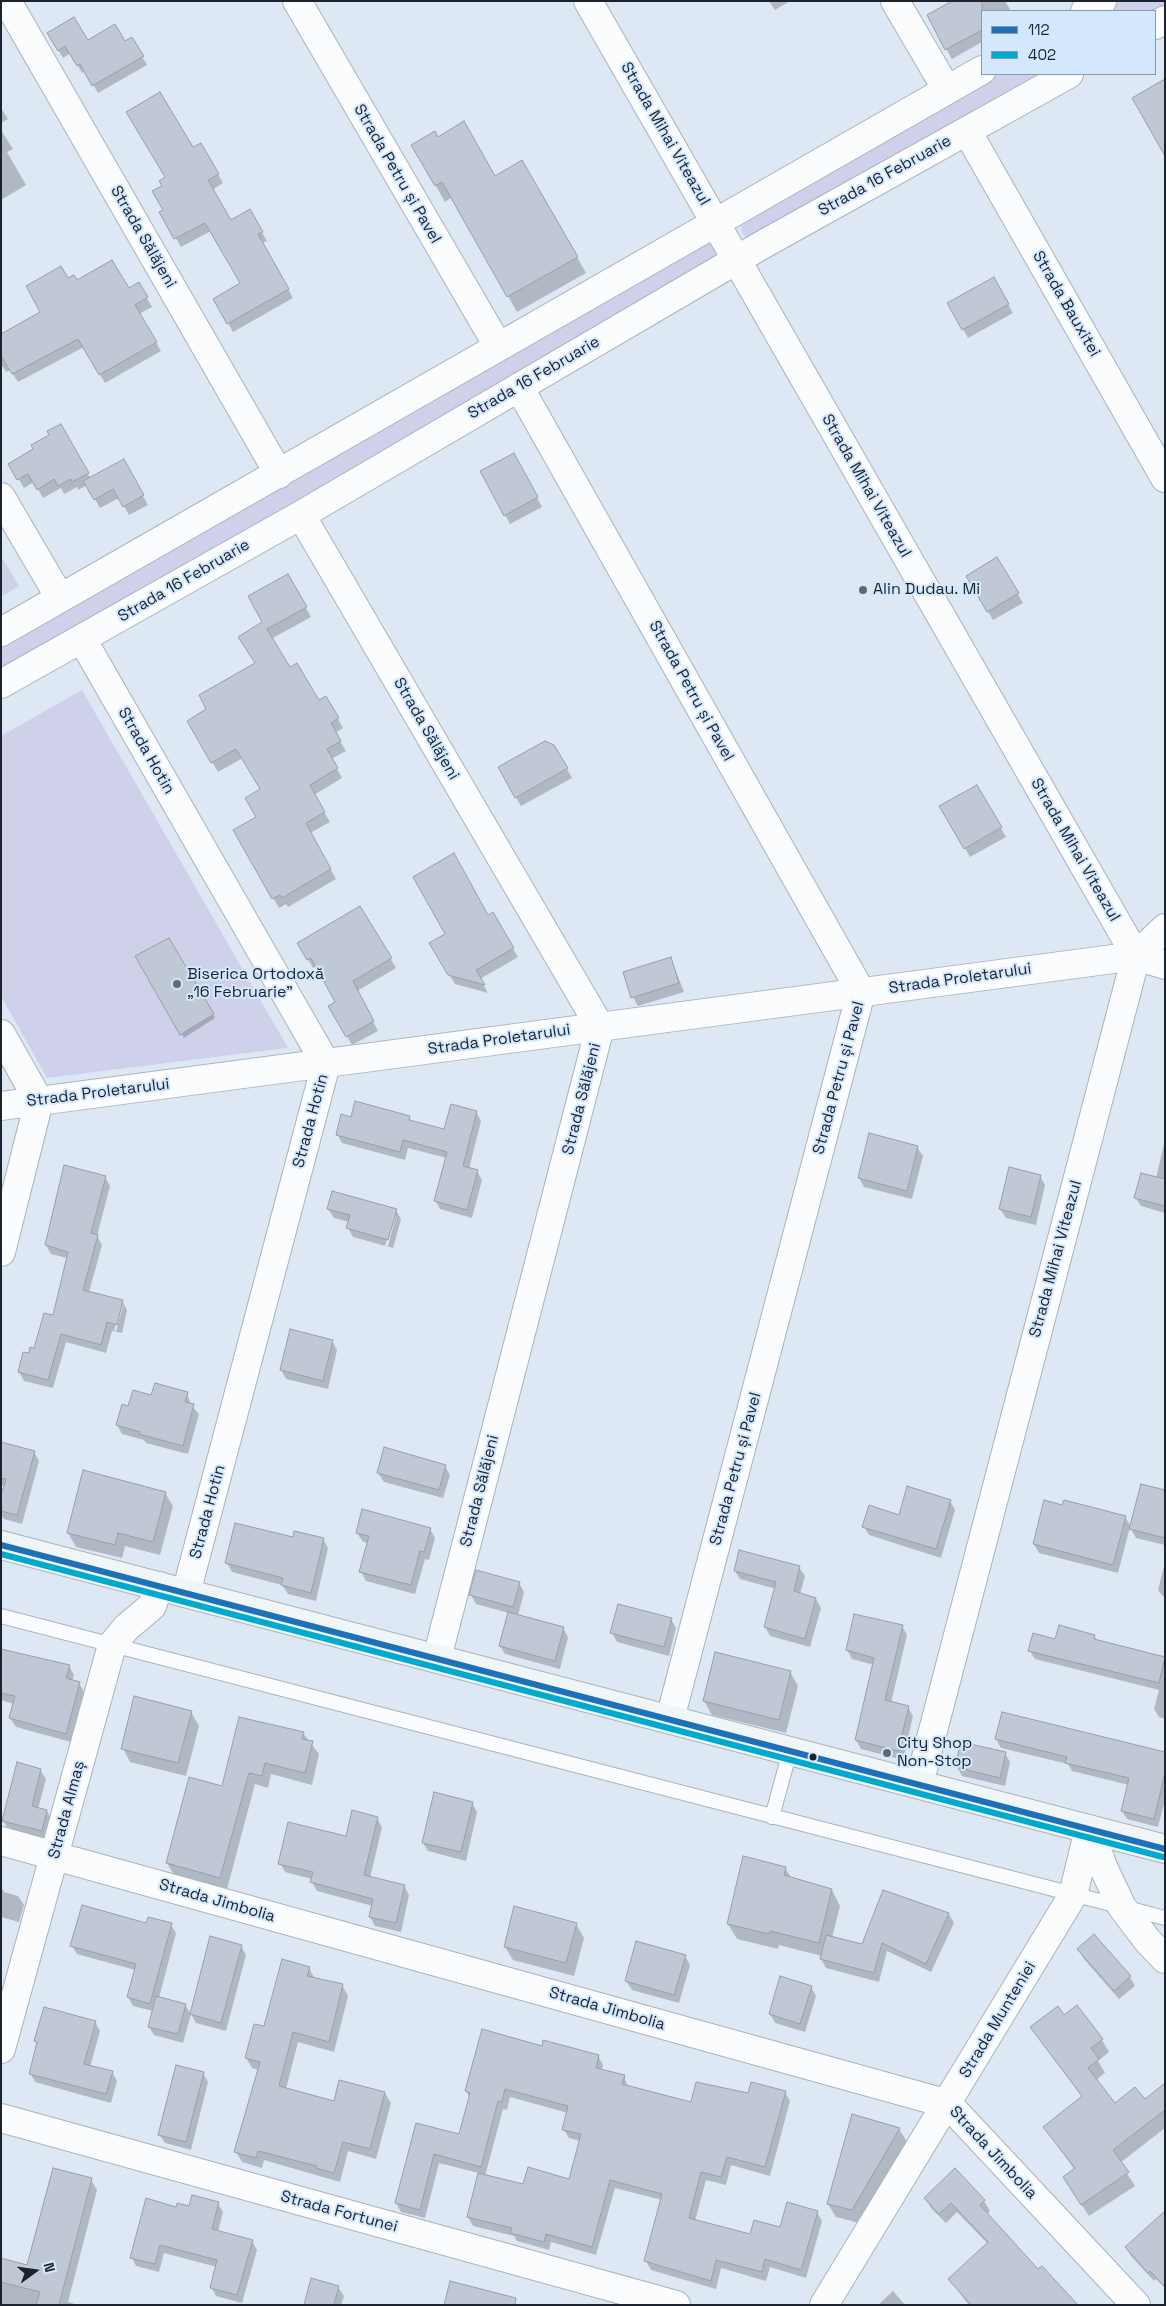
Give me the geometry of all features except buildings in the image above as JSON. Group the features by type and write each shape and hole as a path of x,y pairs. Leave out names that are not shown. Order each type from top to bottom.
{"street":[{"name":"Strada Sălăjeni","path":"7,1 278,474"},
{"name":"Strada Petru și Pavel","path":"296,1 498,346"},
{"name":"Strada Mihai Viteazul","path":"588,1 1136,956 919,1784"},
{"path":"894,1 947,90"},
{"path":"1087,10 1102,1"},
{"path":"1,632 981,71"},
{"name":"Strada 16 Februarie","path":"1,684 301,515 737,260 1066,75"},
{"name":"Strada Bauxitei","path":"967,131 1165,478"},
{"name":"Strada Petru și Pavel","path":"519,387 861,992 670,1720"},
{"path":"1,497 60,598"},
{"name":"Strada Sălăjeni","path":"301,515 600,1027 437,1658"},
{"name":"Strada Hotin","path":"82,639 326,1064 186,1593"},
{"path":"1165,928 1136,956 1165,965"},
{"name":"Strada Proletarului","path":"1,1106 1136,956"},
{"path":"1,1034 39,1101 1,1252"},
{"path":"1,1545 1165,1849"},
{"name":"Strada Almaș","path":"1,2049 112,1645 126,1628 152,1606 159,1586"},
{"path":"1089,1829 1104,1869 1122,1907 1147,1940 1165,1959"},
{"name":"Strada Munteniei","path":"824,2305 948,2104 1073,1895 1089,1829"},
{"name":"Strada Jimbolia","path":"1,1841 948,2104 1136,2305"},
{"name":"Strada Fortunei","path":"1,2118 676,2305"}],"lane":[{"path":"1,1616 1165,1918"},
{"path":"772,1817 790,1751"}],"shaded area":[{"path":"1120,1 1165,1 1165,7 1156,11 1105,10"},
{"path":"994,75 1047,75 747,240 742,232 741,221"},
{"path":"709,233 733,252 1,671 1,636"},
{"path":"1,556 19,586 1,597"},
{"path":"82,690 288,1048 47,1078 1,996 1,736"}],"transit line":[{"name":"112","path":"1,1545 1165,1849"},
{"name":"402","path":"1,1554 1163,1857"}],"place":[{"name":"Alin Dudau. Mi","path":"863,590"},
{"name":"Biserica Ortodoxă „16 Februarie”","path":"177,984"},
{"name":"City Shop Non-Stop","path":"887,1753"}]}
